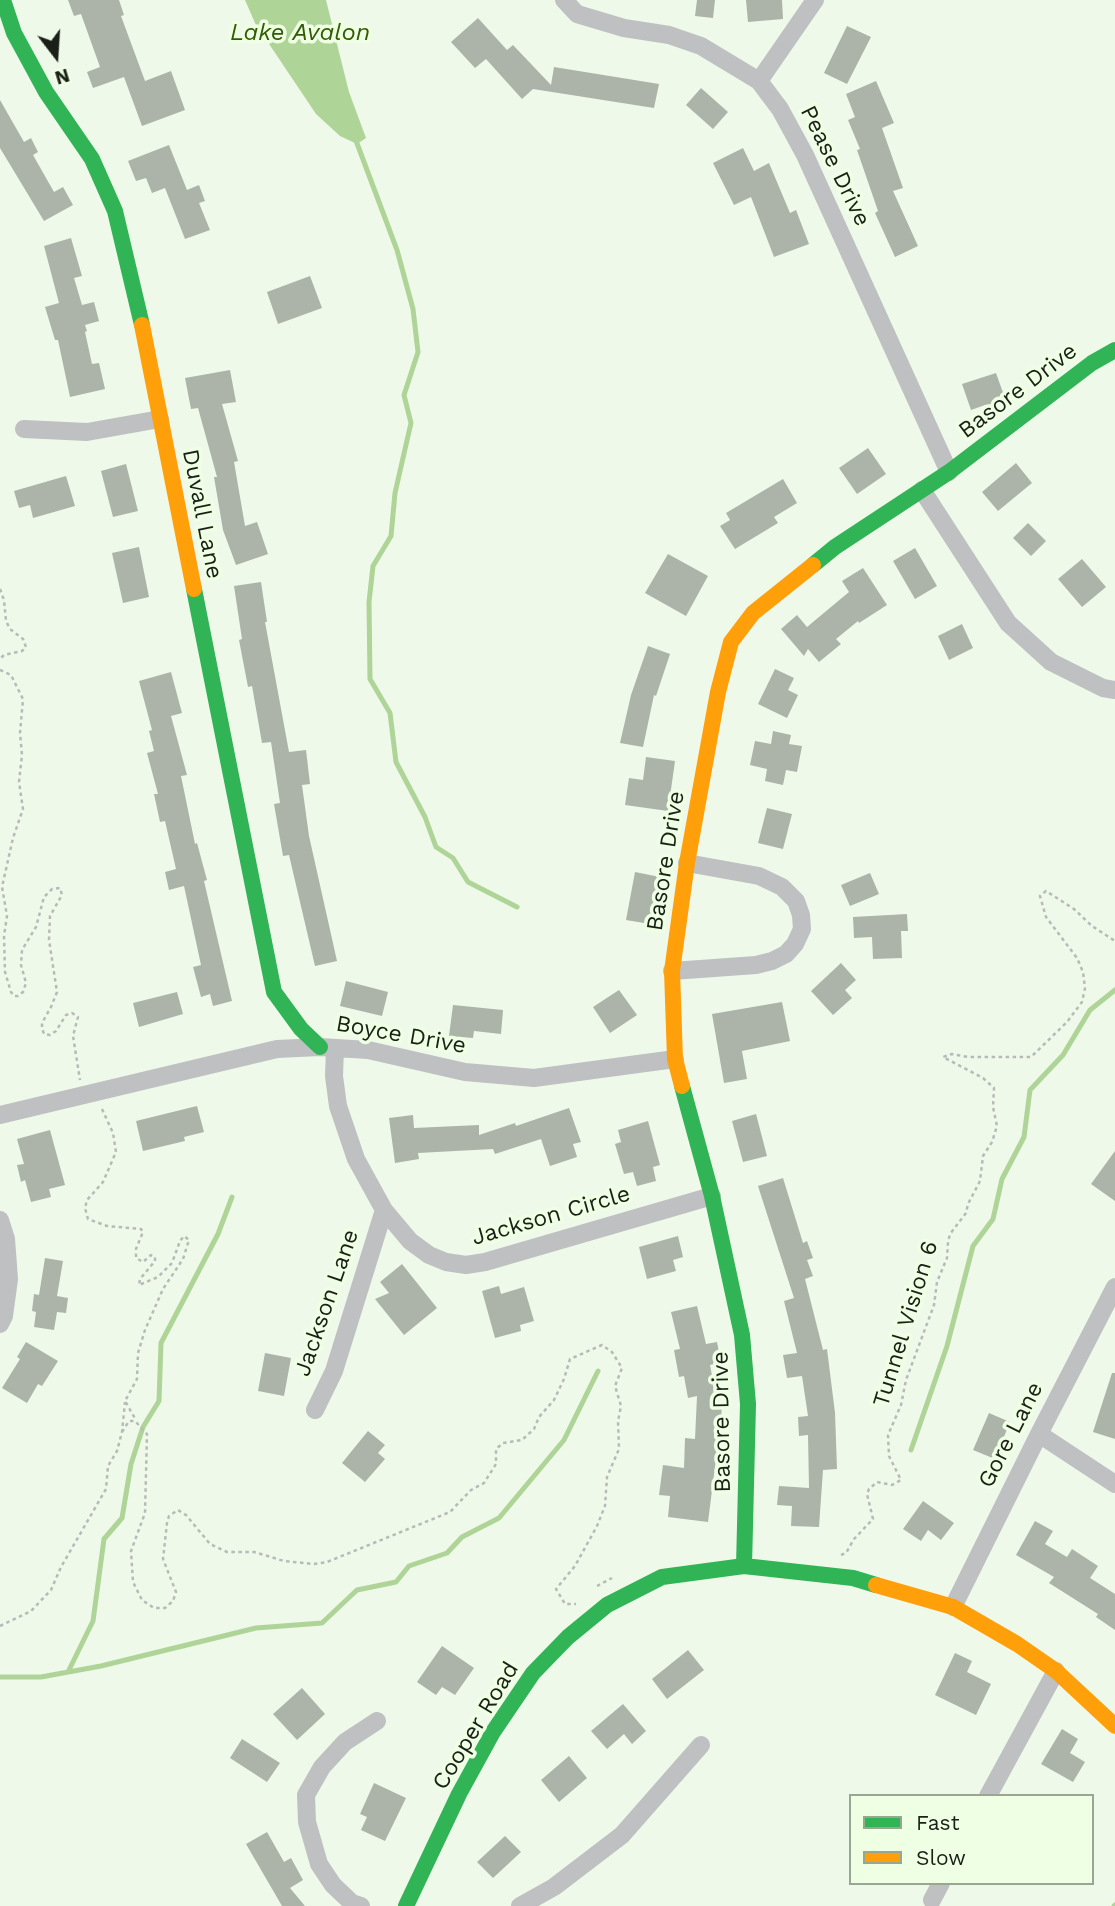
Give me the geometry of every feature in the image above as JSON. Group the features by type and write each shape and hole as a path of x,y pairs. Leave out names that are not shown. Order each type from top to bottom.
{"street":[{"name":"Duvall Lane","path":"3,0 14,33 46,92 92,159 115,211 132,276 274,992 301,1029 327,1047"},
{"name":"Pease Drive","path":"564,0 577,13 624,28 669,34 701,46 759,81 780,109 805,155 949,472"},
{"path":"759,81 815,0"},
{"name":"Basore Drive","path":"744,1566 748,1404 744,1349 712,1196 675,1059 673,971 688,863 718,692 731,642 753,613 835,547 949,472 1093,363 1115,350"},
{"path":"24,429 87,432 160,419"},
{"path":"922,490 1008,623 1051,662 1102,688 1115,690"},
{"path":"673,971 756,965 772,961 786,954 795,944 802,929 796,901 782,887 759,876 688,863"},
{"name":"Boyce Drive","path":"0,1115 277,1049 327,1047 368,1050 466,1072 534,1078 675,1059"},
{"name":"Jackson Circle","path":"327,1047 338,1106 356,1159 384,1210 410,1241 429,1255 446,1262 466,1265 485,1262 712,1196"},
{"name":"Jackson Lane","path":"315,1410 334,1371 384,1210"},
{"path":"0,1220 6,1239 9,1279 4,1316 0,1324"},
{"name":"Gore Lane","path":"953,1607 1115,1287"},
{"path":"1039,1434 1115,1484"},
{"name":"Cooper Road","path":"406,1906 459,1794 493,1732 533,1673 559,1646 607,1605 662,1577 744,1566 853,1578 953,1607 1017,1644 1056,1671 1115,1726"},
{"path":"989,1794 1056,1671"},
{"path":"361,1906 352,1903 333,1885 319,1864 307,1822 306,1795 322,1768 345,1742 377,1721"},
{"path":"520,1906 554,1887 622,1835 701,1745"},
{"path":"932,1900 940,1885"}],"path":[{"path":"0,589 6,621 10,629 23,639 26,648 4,655 0,659"},
{"path":"0,670 11,676 23,699 19,782 23,809 13,838 2,887 7,916 4,936 5,972 11,992 14,996 23,992 26,983 21,965 22,950 36,927 44,897 52,889 60,888 62,895 50,916 49,940 57,992 42,1028 44,1034 50,1035 56,1031 66,1015 72,1013 78,1017 74,1041 80,1080 92,1098 100,1101 113,1133 116,1152 103,1182 87,1200 85,1208 88,1219 107,1226 141,1229 143,1232 136,1249 136,1258 143,1262 151,1255 155,1256 155,1261 140,1279 139,1285 158,1277 172,1263 180,1241 186,1236 189,1240 183,1259 163,1289 145,1330 138,1353 137,1379 125,1401 122,1432 117,1451 108,1466 106,1489 61,1567 51,1590 31,1611 0,1626"},
{"name":"Tunnel Vision 6","path":"833,1556 846,1553 854,1539 873,1519 867,1494 869,1489 877,1482 892,1485 901,1480 889,1456 888,1436 934,1305 937,1282 947,1258 948,1241 966,1213 980,1181 983,1156 992,1142 997,1126 993,1107 994,1088 983,1078 943,1057 952,1054 968,1057 1031,1058 1067,1022 1082,1002 1085,988 1083,972 1077,958 1046,917 1040,896 1046,891 1115,941"},
{"path":"125,1401 129,1412 147,1434 145,1513 131,1552 133,1582 142,1600 154,1608 165,1608 173,1601 176,1592 163,1559 167,1523 169,1516 178,1510 210,1544 228,1552 254,1552 284,1562 327,1562 450,1512 471,1490 484,1483 496,1464 496,1449 503,1443 522,1440 534,1429 554,1400 570,1359 602,1345 612,1352 622,1368 615,1386 621,1406 618,1421 619,1449 607,1477 605,1506 597,1526 580,1557 556,1589 565,1604 575,1604 583,1600"},
{"path":"122,1432 129,1421 135,1420 139,1424"},
{"path":"592,1592 600,1583 622,1573"}],"water":[{"name":"Lake Avalon","path":"245,0 326,0 349,92 366,138 357,144 340,136 316,114 255,23"}],"building":[{"path":"68,0 119,0 124,15 121,16 145,81 171,71 185,110 142,126 124,77 93,88 87,72 100,67 81,14 74,16"},
{"path":"697,0 715,0 713,18 695,16"},
{"path":"746,0 782,0 783,19 748,22"},
{"path":"478,18 507,50 513,45 551,85 554,67 659,84 654,108 533,89 522,99 486,59 475,68 451,42"},
{"path":"847,26 871,37 847,84 824,73"},
{"path":"876,81 894,123 882,128 903,188 893,191 918,246 895,257 875,213 878,211 857,150 860,149 848,120 855,117 846,94"},
{"path":"701,88 728,112 713,129 686,105"},
{"path":"0,100 24,142 31,138 38,152 33,155 54,192 63,187 73,205 44,221 0,148"},
{"path":"169,145 187,190 199,185 205,201 199,203 210,230 185,239 165,188 152,193 146,178 136,181 128,161"},
{"path":"743,148 754,171 769,163 790,213 796,210 809,244 774,257 751,197 734,205 713,163"},
{"path":"71,238 82,276 74,278 82,305 94,302 99,321 85,325 85,332 92,364 99,363 105,389 70,397 58,340 55,340 45,307 59,303 44,246"},
{"path":"310,276 322,308 278,324 267,292"},
{"path":"230,370 236,402 222,404 238,461 234,462 245,526 257,522 268,554 236,565 223,530 214,477 217,477 198,408 191,409 185,378"},
{"path":"996,373 1006,401 971,410 962,384"},
{"path":"868,448 886,474 857,494 839,468"},
{"path":"1016,463 1032,483 998,511 982,492"},
{"path":"126,464 138,511 113,517 101,471"},
{"path":"66,476 75,506 33,518 30,505 19,508 14,491"},
{"path":"783,479 797,503 774,517 778,523 735,549 720,526 730,520 726,513"},
{"path":"1028,523 1046,541 1031,556 1013,538"},
{"path":"139,547 149,597 123,603 112,553"},
{"path":"915,548 937,586 915,599 893,561"},
{"path":"668,554 708,576 686,616 645,593"},
{"path":"1082,559 1106,587 1082,607 1058,579"},
{"path":"863,568 887,605 859,623 858,621 836,639 841,644 819,662 808,649 804,656 781,629 797,615 807,627 849,592 842,581"},
{"path":"261,582 265,622 289,752 306,750 310,784 302,785 309,836 337,961 315,966 289,855 283,856 274,804 280,803 271,742 262,743 252,686 248,687 239,640 242,639 234,586"},
{"path":"962,624 973,648 949,660 938,636"},
{"path":"648,646 670,654 656,696 654,695 643,747 620,743 631,695"},
{"path":"775,669 794,678 788,690 798,695 787,718 758,704"},
{"path":"171,672 182,713 171,716 187,775 181,776 195,844 197,843 207,880 204,881 232,1001 213,1006 210,994 201,997 193,967 201,965 184,886 169,890 165,872 176,869 165,821 160,822 154,794 158,794 147,753 154,751 149,731 152,730 139,681"},
{"path":"773,731 791,735 789,744 802,746 797,772 786,770 783,785 765,781 767,769 750,765 755,741 771,744"},
{"path":"646,757 675,761 668,811 625,805 629,778 643,780"},
{"path":"767,808 792,814 783,849 758,843"},
{"path":"635,872 660,877 650,924 626,920"},
{"path":"870,873 879,894 850,906 841,885"},
{"path":"907,914 908,931 901,931 902,958 873,959 872,937 854,938 853,917"},
{"path":"841,963 856,980 845,990 852,998 833,1015 811,991"},
{"path":"346,981 388,992 382,1016 340,1006"},
{"path":"619,990 637,1015 610,1033 593,1007"},
{"path":"177,992 183,1014 139,1027 133,1003"},
{"path":"782,1002 790,1041 742,1051 747,1079 724,1083 712,1014"},
{"path":"453,1005 503,1010 501,1034 474,1031 473,1038 449,1036"},
{"path":"197,1106 204,1132 184,1137 185,1141 143,1151 136,1121"},
{"path":"569,1108 581,1142 573,1144 577,1157 550,1166 541,1139 495,1154 493,1149 418,1153 419,1159 395,1163 389,1118 413,1115 414,1128 479,1125 479,1135"},
{"path":"756,1114 767,1156 743,1162 732,1121"},
{"path":"648,1121 660,1165 653,1167 656,1181 637,1186 633,1172 624,1174 615,1144 621,1142 618,1130"},
{"path":"50,1130 65,1185 49,1189 51,1197 31,1202 25,1180 21,1182 17,1165 24,1164 17,1139"},
{"path":"1115,1151 1115,1201 1091,1184"},
{"path":"783,1178 803,1243 807,1241 813,1258 807,1260 813,1276 805,1279 823,1350 827,1349 835,1413 837,1469 823,1470 819,1527 791,1526 792,1506 777,1505 779,1486 809,1488 808,1435 799,1436 798,1417 808,1416 802,1376 787,1378 783,1355 797,1353 784,1301 794,1298 758,1186"},
{"path":"678,1236 683,1257 673,1260 676,1271 647,1279 639,1247"},
{"path":"45,1258 63,1261 57,1296 68,1298 66,1313 57,1312 54,1330 34,1327 36,1312 32,1311 34,1294 39,1295"},
{"path":"402,1264 437,1308 404,1335 375,1299 389,1293 380,1282"},
{"path":"499,1286 501,1294 524,1287 534,1321 520,1325 521,1331 495,1338 482,1291"},
{"path":"697,1306 706,1344 717,1342 721,1363 710,1365 717,1402 722,1402 719,1459 716,1459 708,1522 668,1517 670,1496 659,1495 663,1465 684,1468 685,1438 695,1439 697,1396 688,1398 684,1376 679,1377 674,1350 680,1349 671,1312"},
{"path":"26,1342 58,1361 42,1386 38,1384 27,1403 2,1388 20,1359 17,1357"},
{"path":"265,1353 291,1358 284,1396 258,1391"},
{"path":"1112,1373 1115,1373 1115,1439 1093,1432"},
{"path":"989,1413 1010,1422 995,1459 973,1450"},
{"path":"368,1431 385,1445 378,1453 385,1459 365,1482 342,1463"},
{"path":"923,1501 954,1523 941,1540 928,1530 921,1541 903,1529"},
{"path":"1035,1521 1053,1531 1045,1544 1067,1557 1072,1549 1098,1566 1090,1578 1115,1594 1115,1630 1096,1617 1098,1614 1049,1583 1054,1577 1016,1555"},
{"path":"442,1646 474,1668 455,1695 442,1687 436,1695 417,1682"},
{"path":"688,1650 704,1670 667,1699 652,1679"},
{"path":"955,1653 972,1661 967,1672 991,1684 976,1715 935,1695"},
{"path":"302,1688 325,1714 297,1740 273,1714"},
{"path":"623,1704 646,1731 632,1744 624,1734 607,1749 591,1731"},
{"path":"1062,1729 1078,1739 1070,1753 1085,1762 1073,1782 1041,1764"},
{"path":"242,1739 280,1763 267,1782 230,1758"},
{"path":"569,1756 587,1778 559,1802 541,1780"},
{"path":"374,1783 406,1798 385,1841 361,1830 367,1817 360,1814"},
{"path":"267,1832 284,1862 291,1858 303,1880 290,1888 305,1906 282,1906 246,1844"},
{"path":"505,1836 521,1852 493,1878 477,1862"}],"waterway":[{"path":"355,138 397,250 413,309 418,352 404,395 411,423 395,493 391,536 373,566 369,602 370,679 390,713 396,762 425,817 436,847 453,858 468,882 517,907"},
{"path":"911,1450 947,1346 973,1246 993,1219 1002,1179 1024,1137 1030,1090 1063,1055 1090,1010 1115,990"},
{"path":"68,1672 93,1621 104,1539 122,1518 131,1464 143,1427 159,1401 161,1343 218,1234 232,1197"},
{"path":"0,1677 41,1677 101,1666 256,1628 322,1623 357,1590 396,1582 409,1566 447,1553 462,1537 499,1518 564,1440 598,1371"}],"traffic: fast":[{"path":"3,0 14,33 46,92 92,159 115,211 142,325"},
{"path":"813,565 835,547 949,472 1092,363 1115,350"},
{"path":"194,589 274,992 301,1029 320,1047"},
{"path":"682,1086 712,1196 742,1335 748,1404 744,1566"},
{"path":"406,1906 459,1794 493,1732 533,1673 568,1637 607,1605 662,1577 744,1566 853,1578 876,1585"}],"traffic: slow":[{"path":"142,325 194,589"},
{"path":"682,1086 675,1059 672,971 687,863 718,692 731,642 753,613 813,565"},
{"path":"876,1585 953,1607 1017,1644 1056,1671 1115,1726"}]}
